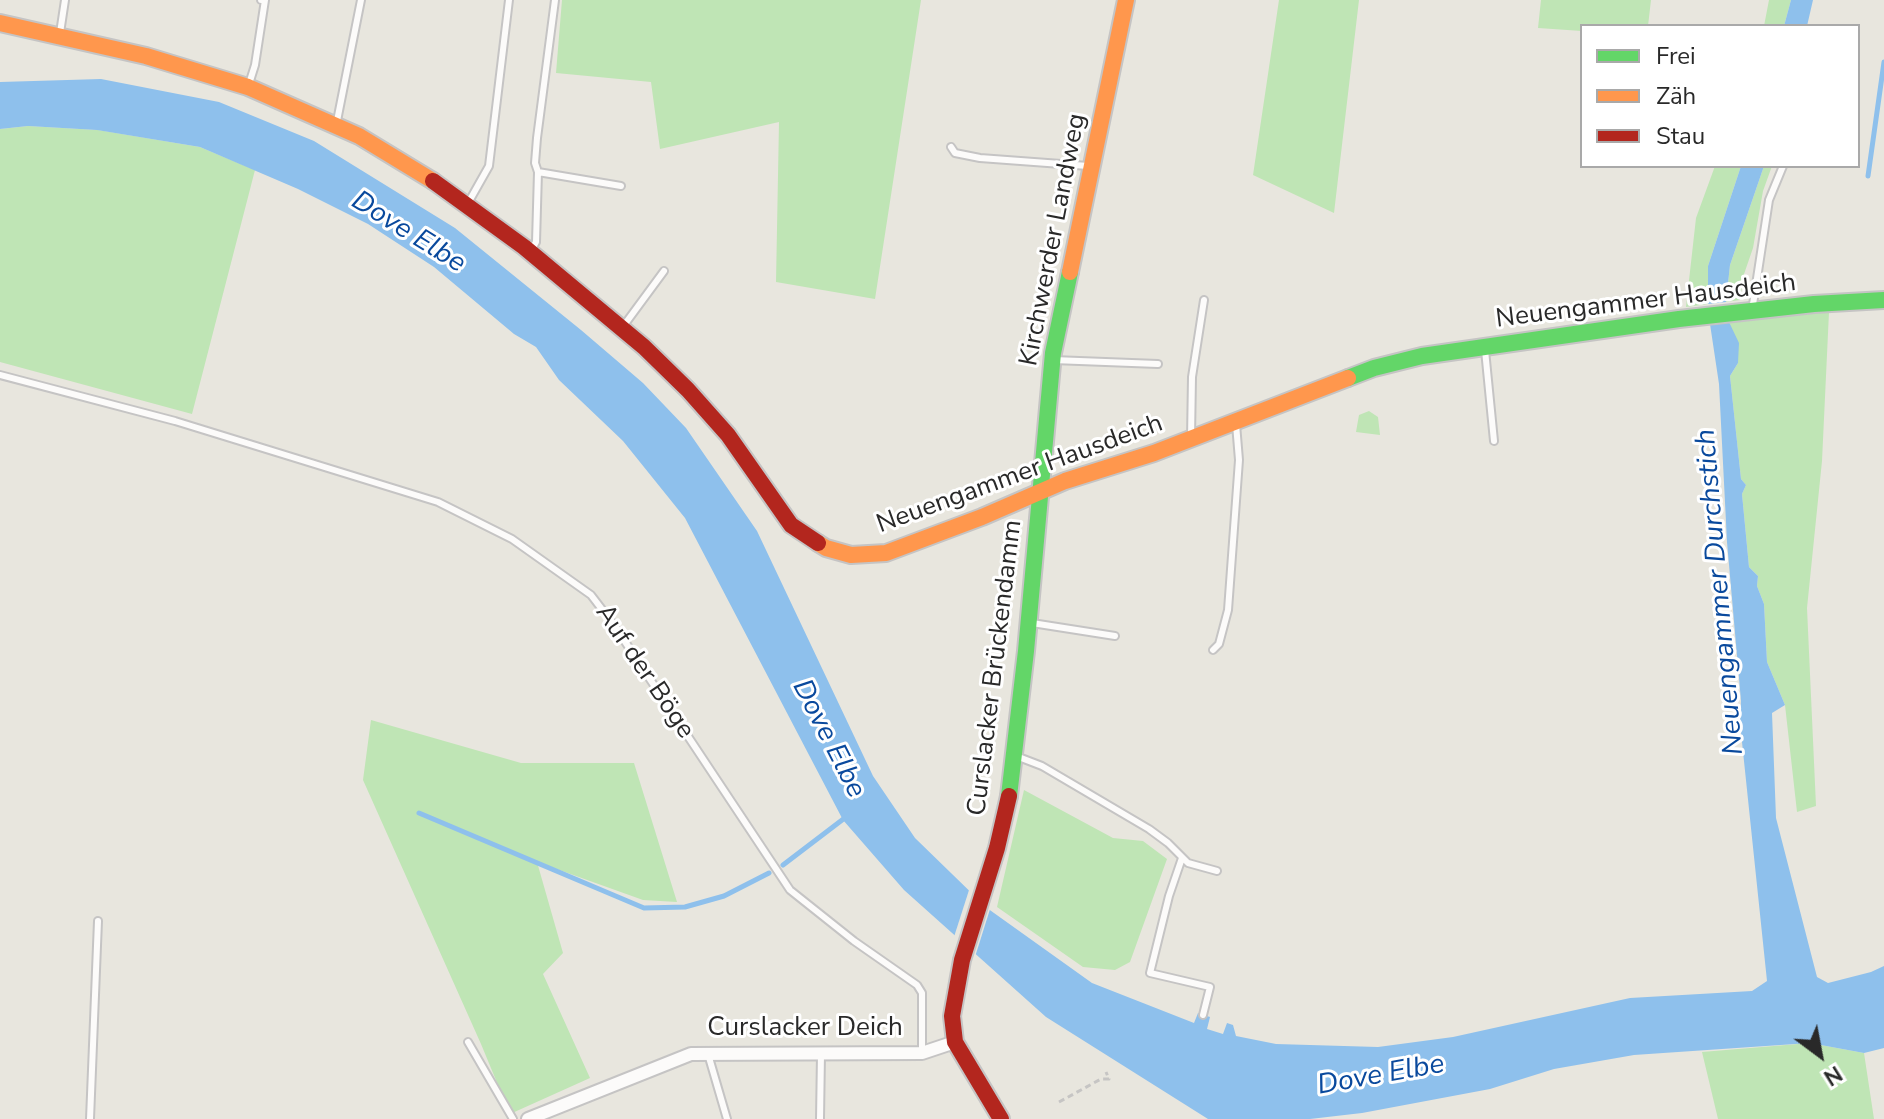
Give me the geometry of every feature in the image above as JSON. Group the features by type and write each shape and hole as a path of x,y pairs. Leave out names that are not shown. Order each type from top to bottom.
{"street":[{"name":"Kirchwerder Landweg","path":"1040,492 1053,360 1126,0"},
{"name":"Neuengammer Hausdeich","path":"0,23 146,56 248,87 336,126 413,167 530,253 622,328 666,368 713,418 791,525 826,548 851,555 886,553 1040,492 1374,368 1422,356 1704,316 1884,300"},
{"name":"Curslacker Brückendamm","path":"955,1042 952,1016 962,960 1009,798 1016,756 1040,492"},
{"name":"Curslacker Deich","path":"528,1119 691,1054 922,1053 955,1042"},
{"path":"955,1042 1001,1119"}],"lane":[{"path":"59,37 65,0"},
{"path":"248,87 255,65 265,0 261,0"},
{"path":"336,126 361,0"},
{"path":"467,205 489,166 509,0"},
{"path":"530,253 536,242 538,172 535,163 555,0"},
{"path":"951,147 955,153 980,158 1092,166"},
{"path":"1752,311 1769,200 1782,168"},
{"path":"538,172 621,186"},
{"path":"622,328 664,271"},
{"path":"1191,438 1192,377 1204,300"},
{"path":"1485,347 1494,441"},
{"path":"1053,360 1158,364"},
{"name":"Auf der Böge","path":"0,375 175,421 438,502 512,539 591,595 790,890 854,941 917,985 922,993 922,1053"},
{"path":"1213,650 1219,644 1228,610 1239,460 1236,421"},
{"path":"1029,622 1115,636"},
{"path":"1016,756 1042,766 1149,829 1188,863 1217,871"},
{"path":"1182,858 1150,973 1210,987 1203,1015"},
{"path":"90,1119 98,921"},
{"path":"468,1042 513,1119"},
{"path":"708,1054 727,1119"},
{"path":"820,1119 821,1054"}],"path":[{"path":"1059,1102 1101,1079 1109,1079 1106,1072"}],"green space":[{"path":"562,0 921,0 875,299 776,282 779,122 660,149 651,82 556,73"},
{"path":"1279,0 1359,0 1334,213 1253,175"},
{"path":"1541,0 1651,0 1648,24 1580,24 1580,31 1538,28"},
{"path":"1769,0 1791,0 1785,24 1764,24"},
{"path":"28,126 98,130 200,147 255,170 192,414 0,362 0,129"},
{"path":"1714,168 1740,168 1708,266 1708,304 1686,307 1696,218"},
{"path":"1763,168 1771,168 1763,191 1740,300 1726,302 1730,265"},
{"path":"1829,312 1822,461 1807,608 1816,806 1797,812 1785,705 1767,662 1764,604 1757,586 1758,576 1749,567 1742,494 1746,485 1741,479 1730,376 1738,363 1729,322"},
{"path":"1369,411 1378,417 1380,435 1356,432 1359,415"},
{"path":"371,720 521,763 634,763 677,902 643,900 537,862 563,953 543,974 590,1078 510,1114 363,780"},
{"path":"1024,790 1113,838 1143,841 1167,859 1130,962 1115,970 1083,967 997,907"},
{"path":"1810,1043 1864,1053 1874,1119 1718,1119 1702,1052"}],"water":[{"path":"1791,0 1813,0 1807,24 1785,24"},
{"name":"Dove Elbe","path":"101,79 219,102 314,141 455,228 581,330 643,383 686,428 757,531 873,776 915,838 987,908 1092,983 1194,1023 1198,1013 1210,1017 1207,1029 1223,1034 1227,1023 1233,1025 1236,1036 1276,1044 1378,1047 1453,1037 1630,998 1752,991 1767,981 1740,723 1719,384 1710,324 1729,322 1739,343 1738,363 1730,376 1741,479 1746,485 1742,494 1749,567 1758,576 1757,586 1764,604 1767,662 1785,705 1772,713 1776,818 1817,977 1828,983 1884,966 1884,1048 1864,1053 1810,1043 1634,1055 1554,1069 1490,1089 1362,1113 1310,1119 1208,1119 1046,1017 904,890 843,820 685,518 623,441 559,380 536,347 514,334 434,267 368,224 298,189 200,147 97,130 28,126 0,129 0,82"},
{"path":"1740,168 1763,168 1730,265 1726,302 1708,304 1708,266"}],"pier":[{"path":"970,887 991,906 974,960 953,940"}],"waterway":[{"path":"1868,176 1884,62"},
{"path":"419,813 644,908 685,907 724,896 769,873"},
{"name":"Dove Elbe","path":"783,865 846,817"}],"traffic: fast":[{"path":"1009,796 1026,651 1053,353 1070,272"},
{"path":"1348,378 1422,356 1679,319 1814,304 1884,300"}],"traffic: slow":[{"path":"1070,272 1126,0"},
{"path":"0,23 146,56 248,87 359,136 433,181"},
{"path":"818,543 851,555 886,553 982,517 1065,481 1154,453 1348,378"}],"traffic: jam":[{"path":"433,181 524,247 644,347 728,435 791,525 818,543"},
{"path":"1001,1119 955,1042 952,1016 962,960 997,848 1009,796"}],"water label":[{"name":"Neuengammer Durchstich","path":"1721,592"}]}
